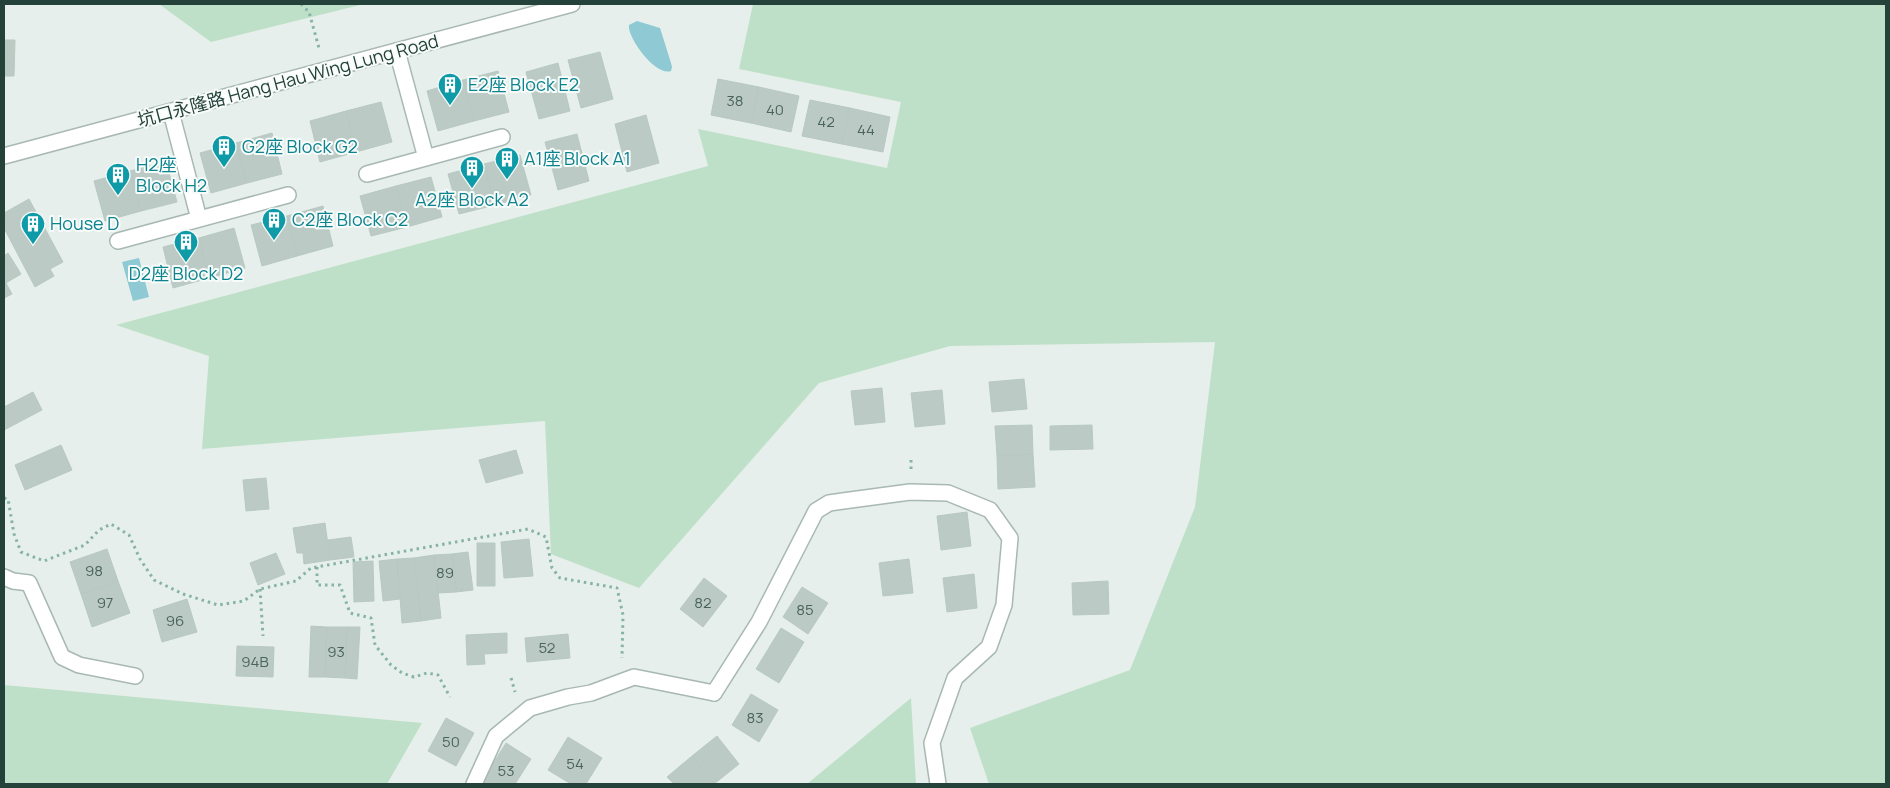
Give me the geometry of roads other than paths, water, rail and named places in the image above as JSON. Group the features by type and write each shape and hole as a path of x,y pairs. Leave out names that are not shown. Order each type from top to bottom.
{"street":[{"name":"坑口永隆路 Hang Hau Wing Lung Road","path":"4,156 572,4"},
{"path":"397,51 426,158"},
{"path":"171,112 199,218"},
{"path":"367,174 502,137"},
{"path":"118,241 288,195"},
{"path":"474,784 496,736 530,708 591,692 634,677 714,693 759,622 816,511 829,503 910,492 948,493 990,510 1010,538 1004,605 989,646 955,678 932,744 938,784"},
{"path":"4,577 13,581 29,583 62,657 78,665 135,676"}],"water":[{"path":"637,21 660,28 671,63 671,71 658,68 637,47 629,25"},
{"path":"139,258 149,297 133,301 122,262"}],"place":[{"name":"E2座 Block E2","path":"450,106"},
{"name":"G2座 Block G2","path":"224,168"},
{"name":"A1座 Block A1","path":"507,180"},
{"name":"A2座 Block A2","path":"472,189"},
{"name":"H2座 Block H2","path":"118,196"},
{"name":"C2座 Block C2","path":"274,241"},
{"name":"House D","path":"33,245"},
{"name":"D2座 Block D2","path":"186,263"}]}
